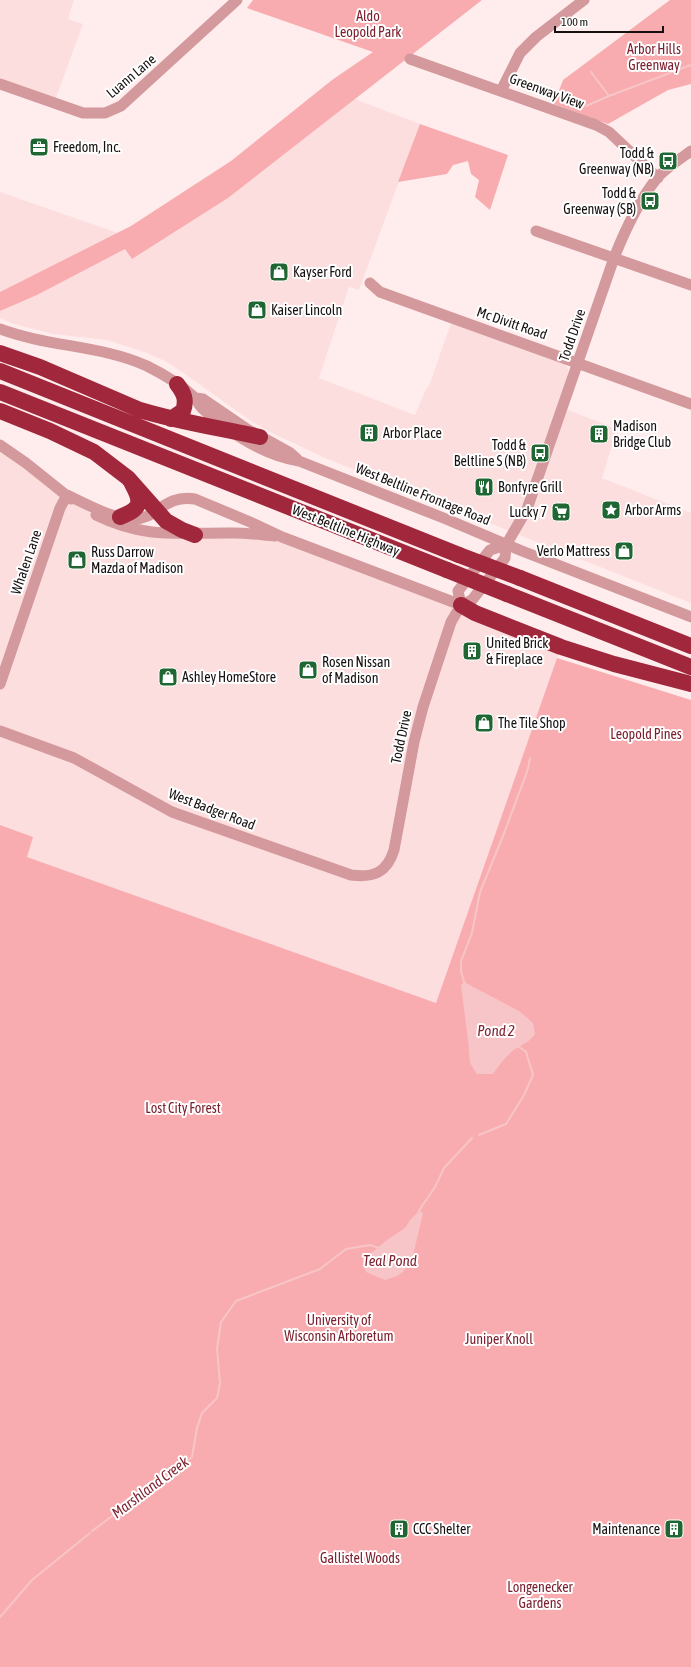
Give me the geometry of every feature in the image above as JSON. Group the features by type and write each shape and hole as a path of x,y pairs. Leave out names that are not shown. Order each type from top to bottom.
{"highway":[{"path":"0,353 40,367 140,410 171,419 228,429 260,437"},
{"name":"West Beltline Highway","path":"0,371 459,555 691,646"},
{"path":"171,419 183,411 185,402 183,392 177,384"},
{"name":"West Beltline Highway","path":"0,392 691,667"},
{"path":"0,410 77,442 107,460 128,478 166,520 174,526 195,535"},
{"path":"120,517 133,512 138,507 139,501 137,493 128,478"},
{"path":"461,605 475,613 561,647 614,664 691,684"}],"street":[{"name":"Luann Lane","path":"0,84 83,113 94,114 113,110 134,95 237,0"},
{"path":"501,91 520,53 536,37 584,0"},
{"name":"Greenway View","path":"410,59 596,125 609,132 658,178"},
{"name":"Todd Drive","path":"461,605 458,591 490,550 506,544 514,535 527,509 614,258 624,234 640,203 658,178 691,151"},
{"path":"536,230 691,285"},
{"name":"Mc Divitt Road","path":"370,283 380,292 691,404"},
{"name":"West Beltline Frontage Road","path":"0,329 34,340 127,358 147,366 177,384 194,397 199,405 240,438 269,452 299,461 691,617"},
{"name":"West Beltline Frontage Road","path":"194,397 203,399 260,437 289,452 299,461"},
{"path":"0,445 90,512 128,528 147,532 195,535 236,533 282,537"},
{"path":"67,495 120,517 134,520 146,517 176,499 195,499 282,537 461,605"},
{"name":"Whalen Lane","path":"0,684 56,521 67,495"},
{"name":"Todd Drive","path":"376,874 386,867 391,860 414,742 423,706 452,622 461,605 472,600 505,558 506,544"},
{"name":"West Badger Road","path":"0,730 74,758 172,812 351,875 363,877 376,874"}],"shaded area":[{"path":"0,0 74,0 68,19 83,24 54,103 0,84"},
{"path":"355,99 420,124 359,290 349,287 319,378 415,415 426,389 429,386 451,323 564,363 568,368 568,373 558,406 617,429 602,478 691,513 691,603 325,458 270,432 251,421 182,372 165,361 147,353 107,340 53,334 14,324 0,318 0,311 37,295 125,248 132,259 228,198"},
{"path":"0,192 118,233 0,292"},
{"path":"0,445 89,512 128,528 282,537 561,647 436,1003 26,857 33,837 0,825"}],"green space":[{"name":"Aldo Leopold Park","path":"253,0 482,0 228,198 132,259 125,249 37,295 0,311 0,292 131,226 231,161 332,80 373,52 247,8"},
{"name":"Arbor Hills Greenway","path":"670,0 691,0 691,84 668,90 608,124 554,104 563,80"},
{"path":"420,124 508,155 490,210 475,197 479,180 471,174 468,161 453,165 447,174 398,182"},
{"name":"University of Wisconsin Arboretum","path":"557,658 691,700 691,1667 0,1667 0,825 33,837 27,857 436,1003"}],"water":[{"name":"Pond 2","path":"464,982 519,1011 533,1023 535,1034 529,1041 510,1053 493,1074 477,1074 470,1063 461,985"},
{"name":"Teal Pond","path":"419,1211 423,1213 412,1260 403,1272 397,1276 385,1280 366,1272 363,1260 387,1240 405,1228 410,1220"}],"waterway":[{"path":"586,106 691,65"},
{"path":"591,72 609,96"},
{"path":"465,985 461,971 461,961 472,933 480,892 503,836 528,769 530,758"},
{"path":"479,1135 506,1124 524,1095 533,1075 526,1052 518,1046"},
{"name":"Marshland Creek","path":"418,1213 435,1187 444,1168 472,1138"},
{"name":"Marshland Creek","path":"92,1531 192,1457 197,1428 202,1413 217,1398 220,1383 217,1349 221,1322 236,1301 320,1269 346,1249 370,1245 379,1248"},
{"name":"Marshland Creek","path":"0,1617 32,1580 90,1533"}],"place":[{"name":"Freedom, Inc.","path":"39,147"},
{"name":"Todd & Greenway (NB)","path":"668,161"},
{"name":"Todd & Greenway (SB)","path":"650,201"},
{"name":"Kayser Ford","path":"279,272"},
{"name":"Kaiser Lincoln","path":"257,310"},
{"name":"Arbor Place","path":"369,433"},
{"name":"Madison Bridge Club","path":"599,434"},
{"name":"Todd & Beltline S (NB)","path":"540,453"},
{"name":"Bonfyre Grill","path":"484,487"},
{"name":"Arbor Arms","path":"611,510"},
{"name":"Lucky 7","path":"561,512"},
{"name":"Verlo Mattress","path":"624,551"},
{"name":"Russ Darrow Mazda of Madison","path":"77,560"},
{"name":"United Brick & Fireplace","path":"472,651"},
{"name":"Rosen Nissan of Madison","path":"308,670"},
{"name":"Ashley HomeStore","path":"168,677"},
{"name":"The Tile Shop","path":"484,723"},
{"name":"CCC Shelter","path":"399,1529"},
{"name":"Maintenance","path":"674,1529"}],"park label":[{"name":"Leopold Pines","path":"646,734"},
{"name":"Lost City Forest","path":"183,1108"},
{"name":"Juniper Knoll","path":"499,1339"},
{"name":"Gallistel Woods","path":"360,1558"},
{"name":"Longenecker Gardens","path":"540,1596"}]}
